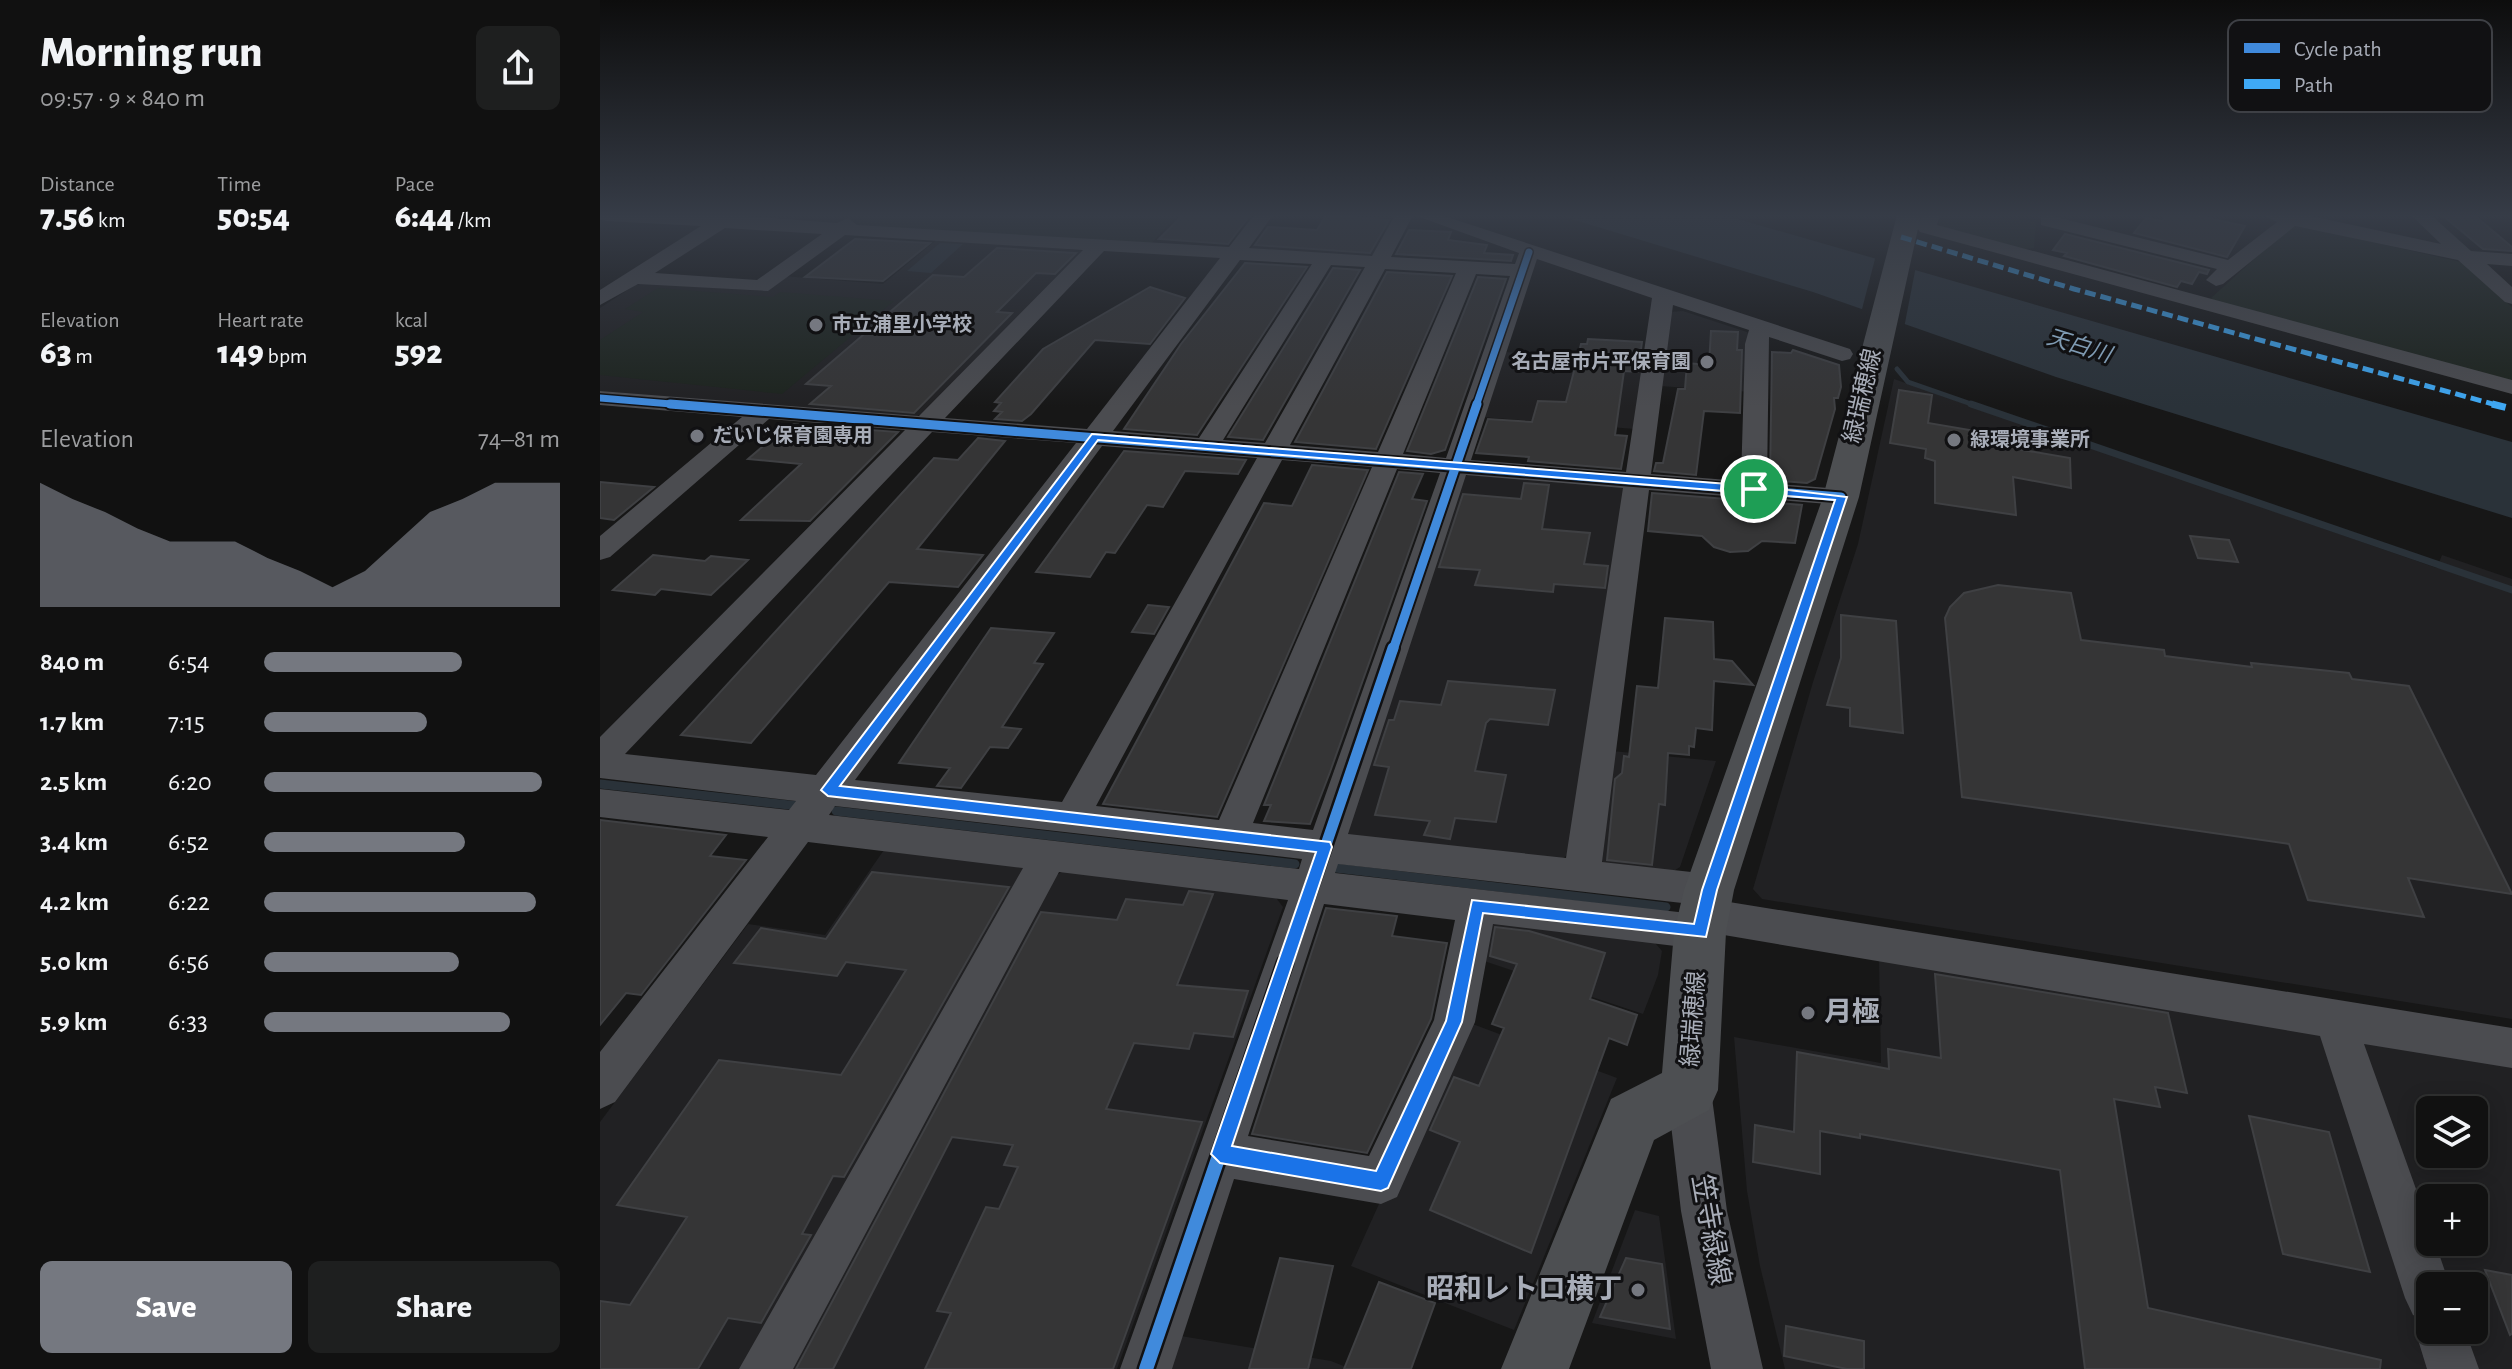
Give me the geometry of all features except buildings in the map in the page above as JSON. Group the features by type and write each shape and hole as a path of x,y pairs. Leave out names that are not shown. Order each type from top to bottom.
{"main road":[{"name":"緑瑞穂線","path":"1535,1369 1632,1120 1689,1090 1705,912 1841,497 1892,279"}],"street":[{"path":"600,299 630,279"},
{"path":"657,279 761,287 772,279"},
{"path":"600,762 1066,279"},
{"path":"600,1087 1216,279"},
{"path":"1207,446 1312,279"},
{"path":"1071,819 1368,279"},
{"path":"1230,836 1463,279"},
{"path":"1146,1369 1520,279"},
{"path":"1594,279 1663,297 1842,354"},
{"path":"2111,279 2512,387"},
{"path":"2192,300 2217,279"},
{"path":"2492,279 2512,298"},
{"path":"1582,876 1663,297"},
{"path":"1754,489 1756,344 1760,329"},
{"path":"602,400 1841,497"},
{"path":"600,551 763,411"},
{"path":"600,762 1230,836 1318,866 1477,905 1705,912"},
{"path":"600,803 1049,856 1582,876 1705,912 2512,1048"},
{"path":"765,1369 1049,856"},
{"path":"1220,1154 1381,1181 1454,1022 1477,905"},
{"path":"2335,1019 2421,1272"},
{"name":"笠寺緑線","path":"1689,1090 1704,1211 1737,1369"},
{"path":"2445,1344 2453,1369"}],"shaded area":[{"name":"市立浦里小学校","path":"779,279 883,284 889,279 1060,279 928,413 917,416 600,391 600,308 635,285 645,283 762,291"},
{"path":"2232,279 2482,279 2512,307 2512,381 2218,304 2211,298"},
{"path":"658,288 773,297 780,292 894,301 782,394 600,375 600,340 643,312 625,309"},
{"name":"名古屋市片平保育園","path":"1683,311 1747,332 1752,338 1751,392 1659,386 1669,312"},
{"path":"1504,352 1645,361 1635,429 1481,417"},
{"path":"1894,379 2437,568 2442,555 2512,579 2512,1019 1762,899 1753,889 1813,682 1858,544"},
{"path":"1473,473 1618,484 1625,490 1570,853 1558,862 1352,840 1344,827 1462,477"},
{"path":"1612,751 1716,761 1680,867 1669,874 1607,868 1598,856"},
{"path":"886,847 1021,862 1026,875 749,1369 600,1369 600,1122 748,924 825,935"},
{"path":"1070,868 1274,895 1283,907 1117,1369 784,1369 1052,877"},
{"path":"1497,919 1650,937 1662,951 1658,975 1643,1014 1475,958 1481,926"},
{"path":"1879,959 2323,1032 2416,1314 2416,1344 2426,1344 2434,1369 1785,1369 1760,1266 1747,1191 1734,1037 1881,1063"},
{"path":"1462,1020 1617,1078 1514,1330 1351,1266"},
{"path":"2355,1038 2512,1064 2512,1369 2469,1369 2460,1344 2488,1344 2488,1272 2435,1272 2430,1256 2488,1256 2488,1184 2416,1184 2416,1216"},
{"path":"1635,1210 1659,1216 1676,1339 1592,1323"},
{"path":"1175,1335 1331,1361 1351,1369 1164,1369"}],"water":[{"name":"天白川","path":"1770,279 1946,279 2512,442 2512,518 2056,377"}],"pier":[{"path":"1870,279 1914,279 1904,328 1861,313"}],"waterway":[{"path":"1897,369 1908,382 1977,406"},
{"path":"1971,404 2512,590"},
{"path":"600,784 798,806"},
{"path":"836,811 1295,864"},
{"path":"1336,868 1666,907"}],"marked path":[{"path":"2040,279 2512,409"}],"cycle path":[{"path":"1146,1369 1520,279"},
{"path":"600,398 1841,497"}],"place":[{"name":"市立浦里小学校","path":"816,325"},
{"name":"名古屋市片平保育園","path":"1707,362"},
{"name":"だいじ保育園専用","path":"697,436"},
{"name":"緑環境事業所","path":"1954,440"},
{"name":"月極","path":"1808,1013"},
{"name":"昭和レトロ横丁","path":"1638,1290"}],"route":[{"path":"1095,437 1754,489 1841,497 1811,594 1709,890 1700,932 1477,905 1454,1022 1381,1181 1220,1154 1325,847 828,790 1095,437"}]}
